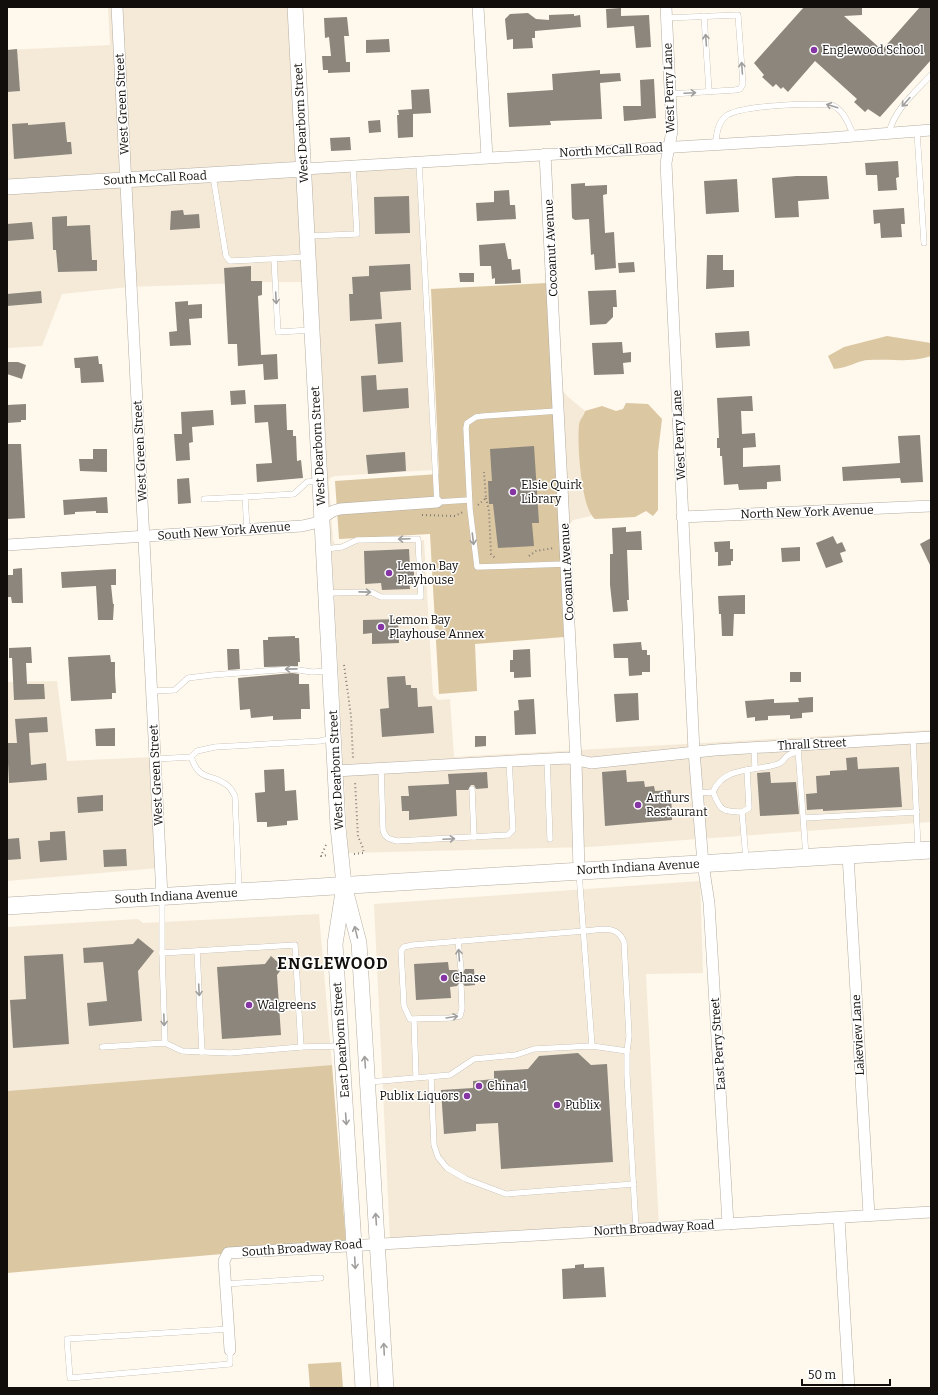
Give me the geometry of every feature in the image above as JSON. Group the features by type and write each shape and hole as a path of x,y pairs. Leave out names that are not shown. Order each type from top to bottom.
{"main road":[{"name":"North Indiana Avenue","path":"344,886 579,870 925,851"},
{"name":"South Indiana Avenue","path":"7,906 344,886"}],"street":[{"name":"West Green Street","path":"117,7 162,896"},
{"name":"West Dearborn Street","path":"295,7 338,827 344,886"},
{"path":"478,7 487,157"},
{"name":"West Perry Lane","path":"666,7 672,131 666,163 694,751 703,864"},
{"name":"North McCall Road","path":"304,170 487,157 715,145 931,130"},
{"name":"Cocoanut Avenue","path":"546,154 576,761 579,870"},
{"name":"South McCall Road","path":"7,187 304,170"},
{"name":"South New York Avenue","path":"7,545 302,526 315,523 333,511 340,509 437,502"},
{"name":"North New York Avenue","path":"682,517 931,506"},
{"name":"Thrall Street","path":"335,771 381,768 470,766 509,761 568,758 576,761 591,763 694,751 754,747 798,748 931,737"},
{"name":"Lakeview Lane","path":"848,855 869,1215"},
{"name":"East Perry Street","path":"703,864 709,903 728,1224"},
{"name":"East Dearborn Street","path":"344,886 335,944 363,1388"},
{"name":"East Dearborn Street","path":"344,886 359,943 386,1388"},
{"name":"North Broadway Road","path":"378,1243 931,1212"},
{"path":"839,1218 849,1388"},
{"name":"South Broadway Road","path":"230,1350 224,1261 228,1253 378,1243"}],"lane":[{"path":"666,18 738,15 743,77 743,84 740,89 670,94"},
{"path":"704,16 709,91"},
{"path":"889,133 891,124 901,108 931,75"},
{"path":"715,145 719,125 724,117 736,110 748,108 832,105 840,109 845,116 854,136"},
{"path":"917,131 924,242"},
{"path":"419,162 437,502 469,500"},
{"path":"307,236 357,234 353,166"},
{"path":"213,175 226,256 230,261 308,257"},
{"path":"274,259 278,332 312,330"},
{"path":"558,411 476,417 467,423 469,500 477,567 566,564"},
{"path":"204,499 294,494 307,482 320,481"},
{"path":"246,497 247,529"},
{"path":"323,549 342,547 357,540 418,539 421,597 381,597 371,592 326,594"},
{"path":"152,691 175,690 188,678 212,675 292,669 312,672 330,670"},
{"path":"156,760 192,757 197,752 215,746 320,742 334,738"},
{"path":"913,738 916,812 925,851"},
{"path":"754,747 755,768"},
{"path":"747,770 749,808 742,812 729,812 722,809 717,802 714,792 718,781 722,777 747,770 755,768 779,764 785,756 798,748 806,858"},
{"path":"192,757 194,766 202,775 228,786 235,796 239,892"},
{"path":"547,759 550,839"},
{"path":"381,768 385,835 389,839 397,841 425,840 508,835 512,833 509,761"},
{"path":"472,789 474,837"},
{"path":"698,793 714,792"},
{"path":"742,812 746,862"},
{"path":"804,818 916,812"},
{"path":"579,870 592,1046"},
{"path":"162,896 165,1043"},
{"path":"462,986 462,1008 460,1016 414,1020 410,1018 405,1010 401,951 404,947 413,945 584,931 618,931 624,942 629,1036 627,1051 636,1229"},
{"path":"458,941 460,969"},
{"path":"162,953 295,945 301,1047"},
{"path":"197,951 202,1052"},
{"path":"414,1020 416,1077"},
{"path":"102,1047 165,1043 182,1051 230,1053 301,1047 342,1046"},
{"path":"367,1082 450,1075 476,1058 516,1055 534,1049 592,1046 627,1051"},
{"path":"431,1077 434,1145 438,1158 447,1168 466,1179 506,1194 634,1184"},
{"path":"226,1284 321,1278"},
{"path":"228,1329 67,1339 70,1378 230,1364 230,1350"}],"path":[{"path":"486,498 489,511 491,554 496,559 500,560"},
{"path":"525,557 541,549 565,547"}],"shaded area":[{"path":"108,7 289,7 297,164 7,180 7,50 110,45"},
{"path":"418,169 433,470 335,476 330,478 329,482 333,540 335,544 424,540 433,695 438,700 450,699 454,757 931,730 931,822 589,847 348,853 311,171"},
{"path":"297,176 303,282 129,287 62,294 42,346 7,348 7,193"},
{"path":"547,283 564,637 475,644 477,691 439,694 430,534 339,539 335,481 439,474 431,289"},
{"path":"887,336 931,343 931,356 907,360 865,360 834,369 828,356 844,347"},
{"path":"558,384 567,396 585,411 579,423 580,457 582,476 591,516 573,520 565,531"},
{"path":"626,403 648,404 662,419 658,452 658,510 653,516 646,511 635,517 595,519 590,513 583,489 579,460 579,423 585,411 602,406 616,411 623,409"},
{"path":"57,681 67,761 153,757 159,868 7,881 7,682"},
{"path":"700,881 703,973 646,974 659,1228 455,1234 390,1239 374,904"},
{"path":"319,914 332,1065 7,1091 7,927 138,919 143,923"},
{"path":"332,1065 346,1243 7,1273 7,1091"},
{"path":"341,1362 343,1388 310,1388 308,1364"}],"building":[{"path":"804,7 862,7 862,15 844,16 882,50 920,7 931,7 931,60 880,117 868,109 865,112 854,102 857,99 815,61 788,92 783,87 781,89 776,84 773,87 762,77 764,75 754,63"},
{"path":"621,8 621,16 649,15 651,47 636,48 634,26 607,28 606,9"},
{"path":"528,13 536,19 549,20 549,15 580,15 581,27 535,31 535,38 532,38 533,48 513,49 513,39 507,40 505,19 510,14"},
{"path":"347,17 349,36 344,36 346,62 350,62 350,72 328,73 328,70 323,70 322,56 331,56 329,37 325,38 324,18"},
{"path":"389,39 390,52 366,53 366,40"},
{"path":"17,49 20,91 7,92 7,50"},
{"path":"600,70 600,74 620,73 621,81 600,83 602,119 550,121 551,125 509,127 507,93 553,90 552,74"},
{"path":"654,79 656,118 624,121 623,106 641,106 640,80"},
{"path":"429,89 431,113 413,114 413,137 398,138 398,110 412,109 411,90"},
{"path":"380,120 381,132 369,133 368,121"},
{"path":"65,122 67,142 71,142 72,154 14,159 12,124 28,123 28,125"},
{"path":"350,137 351,150 331,151 330,138"},
{"path":"898,161 899,177 896,178 897,190 878,191 877,175 866,175 865,163"},
{"path":"827,176 829,199 798,201 799,217 775,218 772,178"},
{"path":"737,179 739,212 706,214 704,181"},
{"path":"585,183 585,186 607,185 607,194 603,195 605,233 614,232 616,268 595,270 594,254 591,255 589,219 575,220 572,218 571,184"},
{"path":"509,190 510,205 515,205 516,219 477,221 476,203 494,202 494,191"},
{"path":"409,196 410,233 375,234 374,197"},
{"path":"904,208 905,224 901,224 902,237 881,238 880,223 874,224 873,210"},
{"path":"183,210 184,215 199,214 200,228 170,230 171,211"},
{"path":"67,216 67,226 90,225 92,260 97,260 97,271 58,272 56,250 53,250 52,217"},
{"path":"32,222 34,239 7,241 7,224"},
{"path":"505,243 508,259 511,259 512,270 520,269 521,283 495,284 495,278 492,279 491,266 480,266 479,245"},
{"path":"707,255 723,255 723,270 734,270 734,287 706,289"},
{"path":"634,262 635,272 619,273 618,263"},
{"path":"410,264 411,290 380,292 382,319 350,321 349,294 353,294 352,277 369,276 369,266"},
{"path":"251,266 251,281 262,281 262,295 258,296 261,355 277,354 278,379 264,380 263,364 238,366 237,344 228,344 224,268"},
{"path":"459,273 474,273 474,282 460,282"},
{"path":"616,290 617,307 613,307 613,317 606,324 590,325 588,291"},
{"path":"41,291 42,303 7,306 7,294"},
{"path":"188,301 188,305 202,304 202,318 189,319 191,345 170,346 169,332 177,331 175,302"},
{"path":"401,322 403,362 378,364 375,324"},
{"path":"749,331 750,346 716,348 715,333"},
{"path":"622,342 623,353 631,352 631,362 623,363 624,374 594,375 592,343"},
{"path":"98,356 99,364 102,364 104,382 81,383 80,368 75,368 74,358"},
{"path":"7,362 18,362 26,365 22,379 7,374"},
{"path":"376,375 377,390 408,388 409,408 363,412 361,376"},
{"path":"245,390 246,404 231,405 230,391"},
{"path":"752,396 753,411 741,411 742,434 755,433 756,447 743,448 743,467 780,465 781,481 767,482 767,489 739,490 738,484 724,485 722,456 720,456 720,448 717,448 717,438 719,438 717,398"},
{"path":"26,404 26,420 7,423 7,405"},
{"path":"286,404 287,430 293,430 293,436 296,436 297,461 301,460 303,478 257,482 256,464 272,463 268,422 255,423 254,405"},
{"path":"213,410 214,425 192,427 193,442 189,443 190,460 176,461 174,434 182,434 181,412"},
{"path":"920,435 923,482 901,483 900,478 843,481 842,467 900,463 898,436"},
{"path":"7,444 21,444 25,518 7,519"},
{"name":"Elsie Quirk Library","path":"534,446 539,523 532,523 534,546 498,548 493,504 489,504 488,481 492,481 490,449"},
{"path":"93,449 107,449 107,472 80,471 79,459 93,459"},
{"path":"405,452 406,471 368,474 366,455"},
{"path":"189,478 191,503 178,504 177,479"},
{"path":"107,497 108,513 96,513 96,511 75,512 75,514 64,515 63,500"},
{"path":"626,527 626,532 641,531 642,550 627,550 628,611 613,612 610,585 610,554 613,554 612,528"},
{"path":"833,536 837,544 842,542 846,551 840,553 843,562 826,568 816,543"},
{"path":"931,538 931,567 920,544"},
{"path":"730,541 730,549 733,549 733,561 731,561 731,565 718,566 718,552 715,552 714,542"},
{"path":"800,547 800,561 782,562 781,548"},
{"name":"Lemon Bay Playhouse","path":"409,549 410,568 414,568 414,578 409,578 410,589 382,590 381,583 365,584 364,551"},
{"path":"22,568 23,603 12,603 11,597 7,597 7,575 13,575 13,569"},
{"path":"116,569 116,585 111,585 114,604 113,620 98,620 96,586 62,588 61,572"},
{"path":"745,595 745,614 734,614 733,636 722,636 718,596"},
{"name":"Lemon Bay Playhouse Annex","path":"398,619 399,643 372,644 372,633 363,634 363,620"},
{"path":"295,636 295,638 299,638 300,662 298,662 298,666 264,667 263,640 268,640 268,637"},
{"path":"641,642 642,650 647,650 647,655 650,655 650,672 642,672 642,675 629,676 628,658 614,658 613,644"},
{"path":"31,647 32,663 26,663 27,684 44,684 45,699 14,700 12,658 9,658 9,648"},
{"path":"227,649 239,649 240,669 228,670"},
{"path":"530,649 531,677 514,678 514,672 510,672 510,660 513,660 513,650"},
{"path":"110,655 111,662 115,662 116,693 112,693 112,699 71,701 68,657"},
{"path":"790,672 801,672 801,682 790,682"},
{"path":"292,673 299,674 299,684 309,684 310,709 301,709 301,719 273,720 273,716 251,718 250,709 240,710 238,678"},
{"path":"405,676 406,685 411,685 411,688 417,688 418,707 432,706 434,733 382,737 380,709 389,708 387,677"},
{"path":"638,693 639,720 616,722 614,694"},
{"path":"813,697 813,712 802,713 802,718 790,719 790,715 768,716 768,720 755,721 755,717 747,718 745,701 774,699 774,703 799,702 798,698"},
{"path":"534,699 536,734 515,735 514,711 519,710 518,700"},
{"path":"47,717 48,732 29,733 31,765 46,763 47,780 9,783 7,743 17,743 15,719"},
{"path":"115,728 115,746 96,746 95,729"},
{"path":"475,736 486,736 486,746 475,747"},
{"path":"857,757 858,769 899,767 902,807 823,811 823,809 807,810 806,794 817,793 816,776 830,775 830,771 847,770 846,758"},
{"path":"284,769 285,791 296,790 298,820 287,821 287,825 267,827 267,822 257,822 255,793 265,792 264,770"},
{"name":"Arthurs Restaurant","path":"626,770 627,782 644,781 645,787 654,786 655,791 671,790 672,820 605,826 602,772"},
{"path":"487,772 488,788 476,789 474,785 471,785 468,790 456,790 457,816 409,820 409,811 402,811 401,796 409,796 408,786 449,784 448,774"},
{"path":"770,772 771,783 796,782 799,814 760,816 757,773"},
{"path":"103,795 103,811 78,813 77,797"},
{"path":"65,831 67,860 40,862 38,841 50,840 50,832"},
{"path":"19,838 21,859 7,860 7,839"},
{"path":"126,849 127,866 104,867 103,850"},
{"path":"138,938 154,951 138,971 142,1021 89,1026 87,1003 107,1001 103,962 84,963 83,948 133,944"},
{"path":"63,954 69,1044 13,1048 10,1000 26,999 24,956"},
{"name":"Walgreens","path":"271,956 283,967 277,975 281,1035 222,1039 217,967 265,964"},
{"name":"Chase","path":"448,962 449,970 457,970 460,973 463,973 465,969 474,969 475,985 465,986 460,982 457,986 450,987 451,998 416,1000 414,964"},
{"path":"578,1053 591,1065 607,1064 613,1162 501,1169 498,1123 476,1124 476,1131 444,1134 441,1090 473,1088 473,1081 494,1079 494,1071 528,1069 539,1056"},
{"path":"584,1264 584,1268 604,1267 606,1297 563,1299 562,1269 575,1268 575,1265"}],"place":[{"name":"Englewood School","path":"814,50"},
{"name":"Elsie Quirk Library","path":"513,492"},
{"name":"Lemon Bay Playhouse","path":"389,573"},
{"name":"Lemon Bay Playhouse Annex","path":"381,627"},
{"name":"Arthurs Restaurant","path":"638,805"},
{"name":"Chase","path":"444,978"},
{"name":"Walgreens","path":"249,1005"},
{"name":"China 1","path":"479,1086"},
{"name":"Publix Liquors","path":"467,1096"},
{"name":"Publix","path":"557,1105"}],"district":[{"name":"ENGLEWOOD","path":"333,963"}]}
